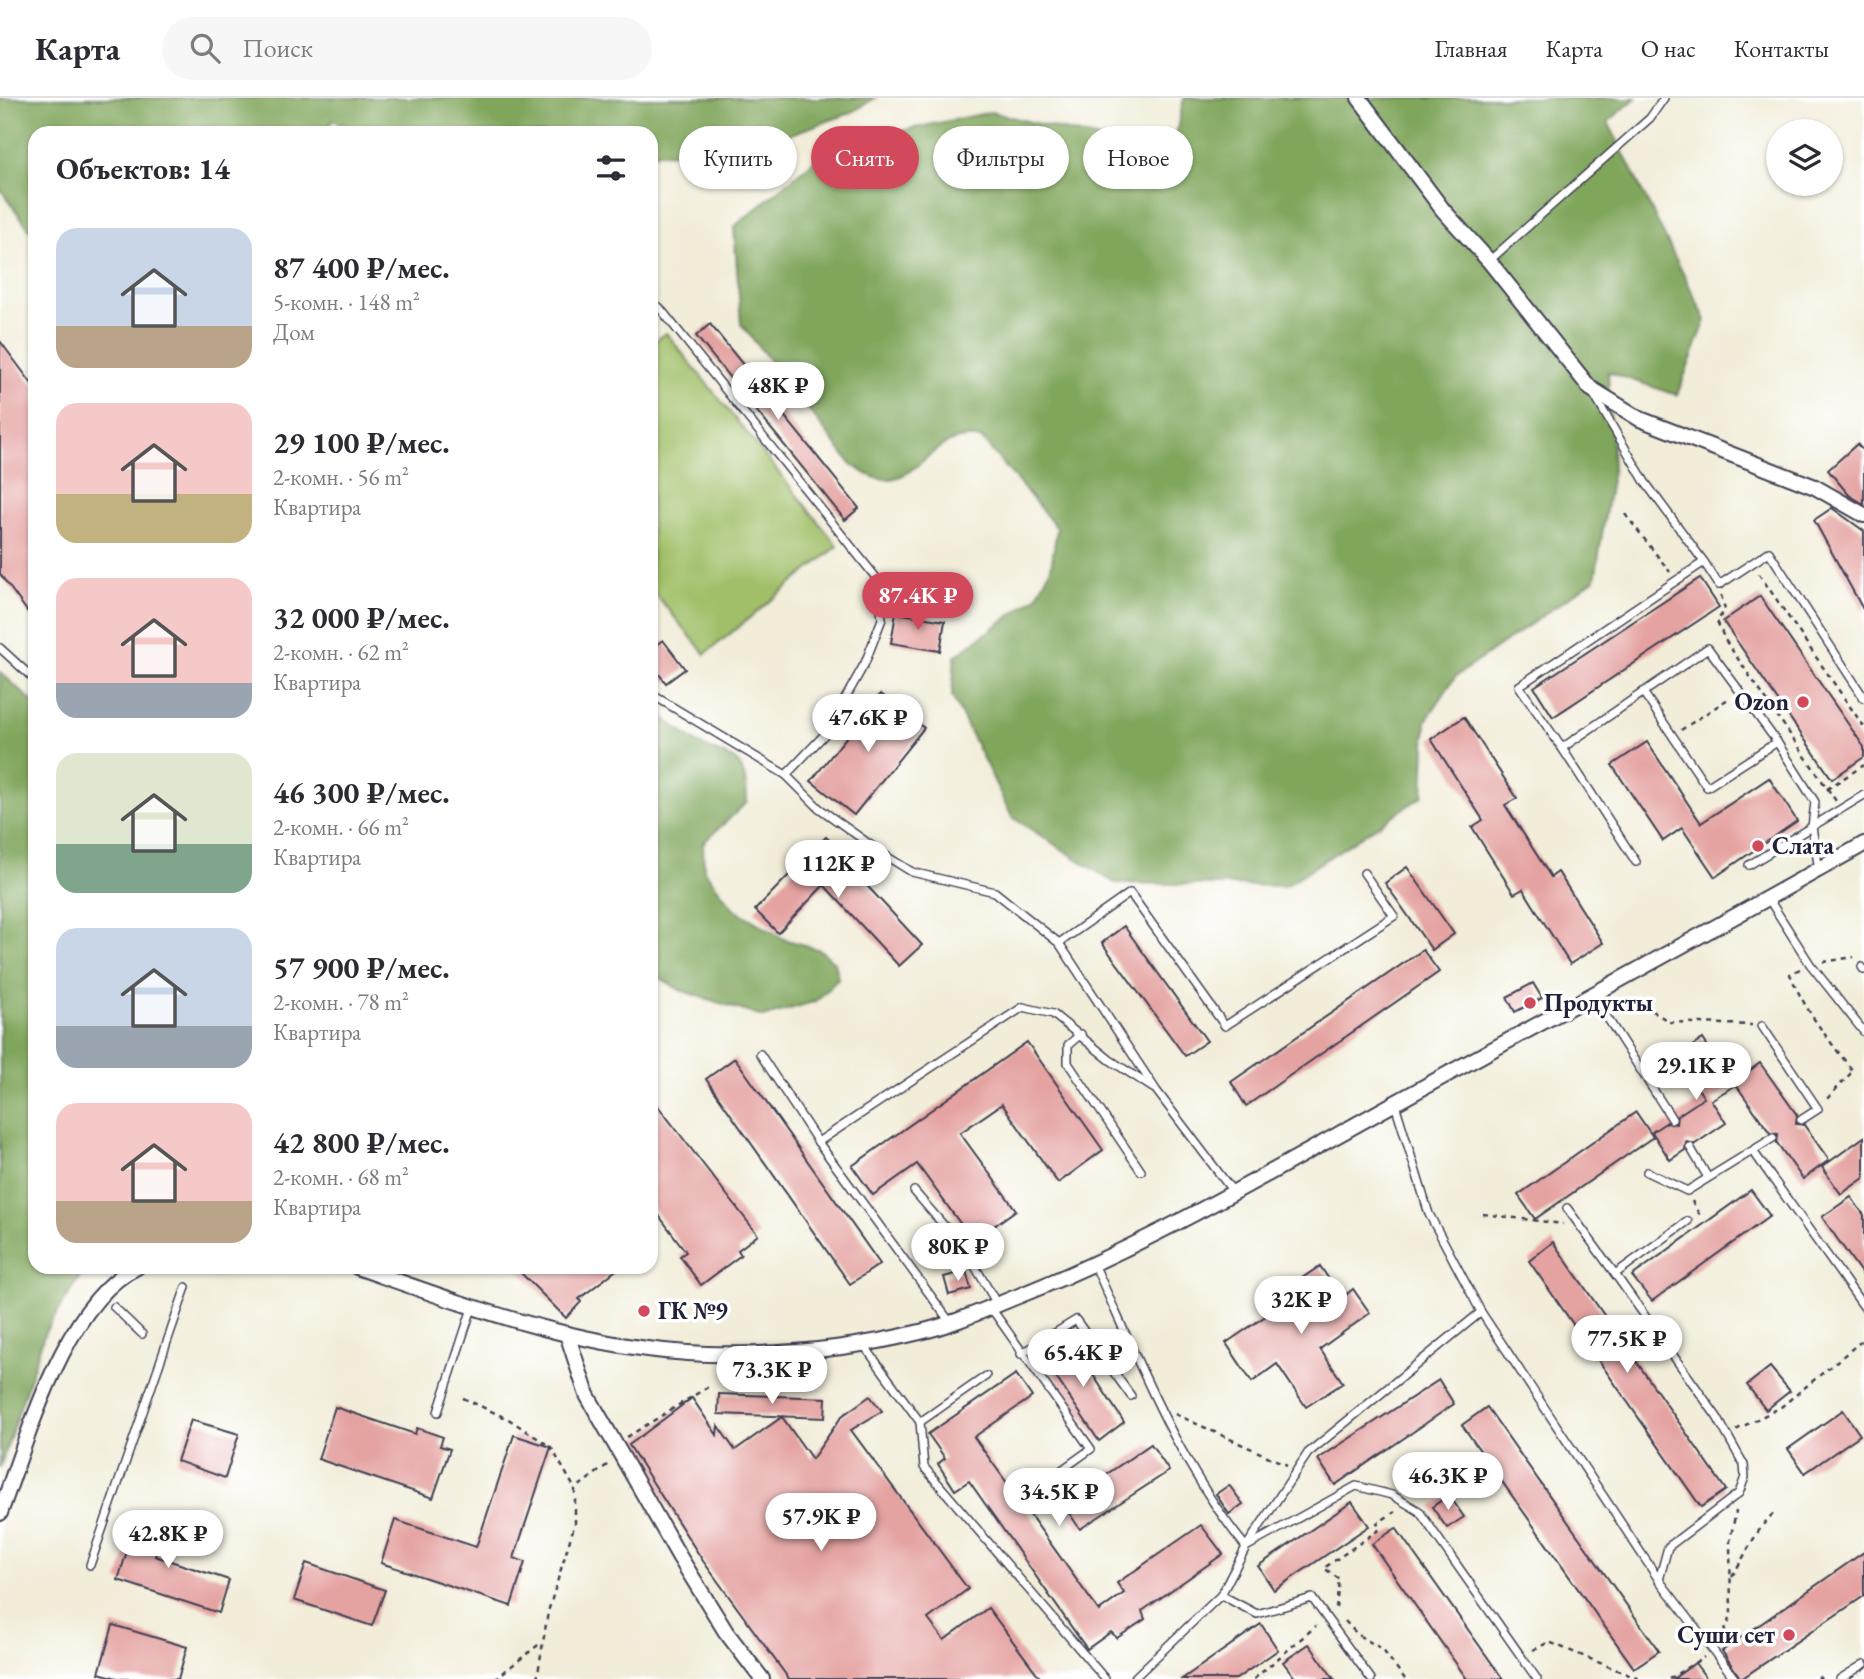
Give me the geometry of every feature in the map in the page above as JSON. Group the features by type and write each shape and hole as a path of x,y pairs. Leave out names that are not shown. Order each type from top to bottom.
{"street":[{"path":"1359,98 1443,210 1489,261 1590,388 1640,419 1815,486 1864,515"},
{"path":"377,1274 472,1308 568,1337 628,1348 710,1354 793,1352 863,1343 951,1323 1095,1266 1234,1194 1594,997 1864,844"},
{"path":"0,1513 60,1357 78,1324 101,1295 123,1274"},
{"path":"568,1337 587,1395 615,1445 699,1588 762,1679"}],"lane":[{"path":"1489,261 1650,118 1664,98"},
{"path":"659,307 878,580 882,619 865,663 826,733 786,775"},
{"path":"1590,388 1645,482 1719,585 1769,552 1864,698"},
{"path":"1636,862 1519,686 1704,562"},
{"path":"0,648 28,674"},
{"path":"1562,748 1708,648 1777,742 1815,802 1812,827 1819,870"},
{"path":"1643,692 1707,787 1777,742"},
{"path":"658,698 786,775 820,808 912,872 995,892 1059,943 1156,1090 1234,1194"},
{"path":"1749,865 1864,795"},
{"path":"1059,943 1130,893 1225,1026 1394,916 1364,873"},
{"path":"1768,898 1810,964 1864,1032"},
{"path":"1594,997 1672,1119"},
{"path":"818,1142 1023,1007 1053,1014 1110,1060 1156,1090"},
{"path":"1762,1026 1818,1109 1801,1120"},
{"path":"1081,1034 1068,1045 1068,1063 1141,1171"},
{"path":"760,1054 818,1142 951,1323"},
{"path":"1395,1104 1429,1214 1481,1312 1659,1580 1715,1649 1735,1679"},
{"path":"1647,1172 1687,1191 1707,1176 1773,1138"},
{"path":"1690,1147 1707,1176"},
{"path":"1753,1151 1864,1307"},
{"path":"914,1191 966,1251 1021,1354 1091,1449 1056,1474"},
{"path":"1567,1208 1727,1435 1744,1465 1745,1477 1739,1493 1668,1547 1659,1580"},
{"path":"1615,1275 1688,1222"},
{"path":"1095,1266 1160,1406 1217,1511 1246,1547"},
{"path":"90,1565 186,1287"},
{"path":"114,1307 142,1334"},
{"path":"438,1412 472,1308"},
{"path":"1133,1679 1221,1595 1246,1547 1308,1453 1481,1312"},
{"path":"1021,1354 1076,1320 1131,1396"},
{"path":"863,1343 920,1422 924,1467 1105,1679"},
{"path":"920,1422 986,1376"},
{"path":"1246,1547 1356,1486 1392,1495 1419,1511 1537,1679"},
{"path":"1221,1595 1257,1614 1311,1598 1371,1679"},
{"path":"1840,1679 1864,1664"}],"path":[{"path":"1625,514 1677,580"},
{"path":"1752,564 1864,727"},
{"path":"1719,585 1725,610 1717,621 1725,640 1842,809"},
{"path":"1672,736 1755,681"},
{"path":"1827,789 1864,765"},
{"path":"1818,1109 1853,1071 1809,1016 1790,974 1810,964 1864,954"},
{"path":"1635,1000 1670,1022 1762,1026"},
{"path":"1687,1191 1699,1214 1688,1222"},
{"path":"1483,1214 1580,1226"},
{"path":"1727,1435 1781,1406 1864,1339"},
{"path":"615,1445 711,1385"},
{"path":"463,1398 510,1420 551,1447 576,1489 576,1523 548,1612 537,1679"},
{"path":"1160,1406 1297,1469"},
{"path":"576,1489 613,1461"},
{"path":"1668,1679 1715,1649 1731,1616 1730,1541 1739,1493"},
{"path":"1405,1679 1382,1648 1358,1635 1336,1611 1339,1579 1324,1568 1380,1529 1377,1523 1407,1504"},
{"path":"1732,1576 1752,1547 1759,1526 1773,1514"},
{"path":"1257,1678 1336,1611"},
{"path":"495,1679 544,1640"},
{"path":"1521,1656 1549,1642 1639,1679"}],"green space":[{"path":"0,98 875,98 851,113 797,132 797,126 679,126 679,153 658,153 658,126 344,126 333,120 329,126 28,126 28,227 0,189"},
{"path":"1184,98 1636,98 1608,122 1706,320 1677,395 1608,372 1613,466 1595,579 1455,677 1426,721 1423,796 1285,886 1115,883 1012,817 952,696 955,656 1037,596 1051,568 1057,528 982,439 964,438 950,442 904,475 891,479 873,477 852,465 741,324 734,227 780,189 797,189 797,175 811,163 811,189 919,189 919,127 991,112 1047,126 933,126 933,189 1069,189 1069,132 1083,135 1083,189 1193,189 1193,126 1178,126"},
{"path":"666,333 838,546 705,654 658,597 658,339"},
{"path":"0,672 28,698 28,1274 82,1274 45,1332 0,1468"},
{"path":"658,713 703,747 732,758 743,771 747,802 703,843 704,870 734,909 784,939 820,950 835,963 838,979 816,1001 763,1017 680,990 658,976"}],"building":[{"path":"710,324 859,508 845,520 696,336"},
{"path":"0,341 28,379 28,612 0,574"},
{"path":"1857,444 1864,452 1864,504 1849,495 1828,470"},
{"path":"1832,508 1864,531 1864,611 1814,520"},
{"path":"1700,578 1719,607 1553,717 1534,687"},
{"path":"1760,596 1864,747 1864,757 1832,779 1723,621"},
{"path":"896,613 945,621 940,651 891,643"},
{"path":"663,640 685,669 666,683 658,673 658,644"},
{"path":"881,694 924,728 854,815 811,781"},
{"path":"1464,717 1517,798 1505,805 1551,877 1558,872 1603,943 1570,964 1523,889 1514,894 1472,827 1483,820 1431,739"},
{"path":"1647,742 1701,823 1769,778 1797,821 1715,877 1682,828 1663,841 1612,765"},
{"path":"826,837 849,859 846,863 922,945 899,966 824,885 778,933 755,910"},
{"path":"1407,867 1454,934 1432,950 1385,883"},
{"path":"1124,926 1207,1041 1185,1056 1102,943"},
{"path":"1423,950 1439,972 1246,1106 1231,1082"},
{"path":"1533,983 1542,998 1515,1012 1507,997"},
{"path":"1703,1039 1734,1086 1711,1100 1726,1123 1695,1144 1686,1142 1685,1150 1670,1160 1652,1132 1667,1122 1676,1124 1677,1116 1704,1098 1677,1056"},
{"path":"1027,1042 1103,1150 1058,1183 1002,1104 960,1133 1016,1210 973,1241 917,1164 873,1195 852,1166"},
{"path":"735,1058 880,1264 850,1284 706,1079"},
{"path":"1760,1063 1797,1115 1796,1124 1804,1125 1829,1160 1803,1179 1777,1143 1778,1134 1770,1133 1734,1082"},
{"path":"658,1106 758,1235 738,1250 741,1255 701,1285 680,1256 686,1252 658,1214"},
{"path":"1636,1112 1653,1137 1535,1219 1518,1195"},
{"path":"1864,1137 1864,1178 1841,1194 1822,1167"},
{"path":"1751,1190 1770,1216 1652,1301 1632,1276"},
{"path":"1851,1197 1864,1215 1864,1277 1822,1217"},
{"path":"1553,1242 1726,1490 1701,1507 1529,1261"},
{"path":"1320,1266 1342,1298 1353,1289 1370,1313 1320,1349 1343,1383 1306,1407 1277,1364 1252,1382 1226,1343 1289,1300 1283,1291"},
{"path":"966,1271 971,1289 949,1295 944,1277"},
{"path":"522,1274 611,1274 579,1299 581,1302 566,1318"},
{"path":"1068,1337 1124,1422 1099,1441 1041,1355"},
{"path":"1770,1367 1790,1391 1766,1410 1747,1385"},
{"path":"1016,1374 1032,1397 974,1437 1099,1611 1124,1593 1117,1583 1201,1525 1223,1554 1142,1611 1145,1619 1117,1638 1111,1632 1087,1649 969,1481 955,1490 938,1464 945,1458 928,1434"},
{"path":"1439,1380 1454,1404 1335,1485 1318,1459"},
{"path":"719,1394 826,1398 825,1418 718,1414"},
{"path":"870,1396 882,1411 851,1430 968,1589 928,1619 944,1640 988,1608 1041,1679 789,1679 703,1561 629,1445 692,1398 717,1435 718,1426 735,1450 782,1417 812,1459 842,1416"},
{"path":"335,1407 415,1434 417,1428 443,1437 440,1446 450,1449 433,1498 318,1459"},
{"path":"1487,1407 1659,1651 1634,1668 1462,1425"},
{"path":"1843,1410 1860,1435 1805,1473 1788,1449"},
{"path":"191,1420 239,1434 225,1478 177,1461"},
{"path":"514,1435 551,1447 514,1558 525,1562 511,1606 381,1563 395,1520 476,1547"},
{"path":"1151,1444 1169,1471 1080,1529 1063,1504"},
{"path":"1229,1485 1243,1504 1229,1514 1216,1494"},
{"path":"1449,1495 1464,1517 1447,1528 1432,1507"},
{"path":"1352,1502 1369,1526 1274,1590 1258,1566"},
{"path":"139,1513 165,1521 155,1556 229,1580 219,1613 118,1580"},
{"path":"1396,1528 1503,1679 1467,1679 1372,1544"},
{"path":"1864,1552 1864,1596 1741,1679 1722,1651"},
{"path":"306,1563 385,1590 372,1626 294,1600"},
{"path":"1261,1624 1278,1650 1236,1679 1182,1679"},
{"path":"113,1625 187,1647 178,1679 120,1679 99,1673"},
{"path":"1309,1644 1334,1679 1296,1679 1283,1662"},
{"path":"1695,1663 1707,1679 1673,1679"}],"place":[{"name":"Ozon","path":"1803,702"},
{"name":"Слата","path":"1758,846"},
{"name":"Продукты","path":"1530,1003"},
{"name":"ГК №9","path":"644,1311"},
{"name":"Суши сет","path":"1789,1635"}]}
